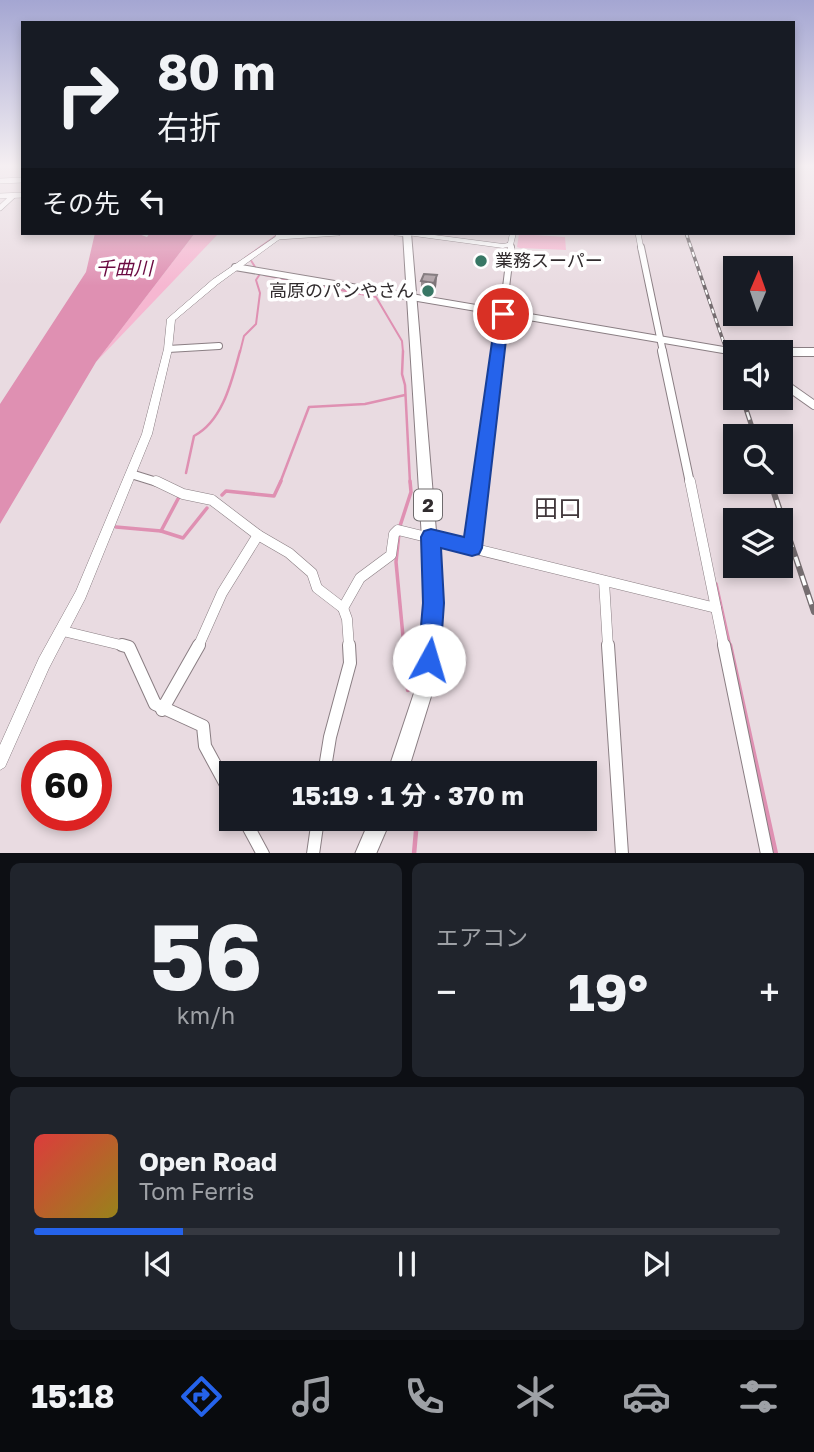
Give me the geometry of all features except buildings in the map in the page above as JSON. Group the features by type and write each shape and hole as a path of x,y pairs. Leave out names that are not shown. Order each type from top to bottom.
{"main road":[{"name":"2","path":"401,761 424,690 434,603 412,299 404,235"},
{"path":"365,853 375,831"}],"street":[{"path":"0,762 44,663 63,631 147,434 168,349 169,324 174,315 281,235"},
{"path":"422,235 509,245"},
{"path":"472,548 512,235"},
{"path":"638,235 767,853"},
{"path":"235,267 723,350"},
{"path":"168,349 219,346"},
{"path":"793,352 814,352"},
{"path":"793,390 814,405"},
{"path":"131,474 176,488 183,494 212,500 258,536 297,560 312,573 317,589 343,608 347,619 350,663 326,761"},
{"path":"343,608 360,578 391,555 394,534 400,530 716,608"},
{"path":"162,710 203,639 222,593 258,536"},
{"path":"604,581 622,853"},
{"path":"63,631 130,647 155,704 162,710 203,726 205,746 219,772"},
{"path":"251,831 263,853"},
{"path":"313,853 316,831"}],"shaded area":[{"name":"千曲川","path":"95,235 193,235 96,362 0,524 0,404 86,272"},
{"path":"193,235 217,235 96,362"},
{"path":"519,235 534,235 565,237 566,250 520,248 517,247"}],"waterway":[{"path":"245,258 277,235"},
{"path":"250,259 257,270"},
{"path":"240,352 244,336 256,324 260,293 256,280 260,274"},
{"path":"264,275 376,297 402,341 403,352"},
{"path":"186,473 194,436 212,420 225,399 240,351"},
{"path":"403,352 402,374 405,385 410,483"},
{"path":"280,483 309,407 365,404 405,395"},
{"path":"222,495 226,491 274,496 281,481"},
{"path":"400,526 411,492 410,481"},
{"path":"161,531 179,497"},
{"path":"161,531 183,538 207,508"},
{"path":"116,527 161,531"},
{"path":"399,533 396,562 404,647"},
{"path":"716,584 730,647"},
{"path":"404,645 408,690"},
{"path":"730,645 776,853"},
{"path":"414,853 416,831"}],"railway":[{"path":"687,235 723,340"},
{"path":"746,410 751,424"},
{"path":"774,494 814,612"}],"place":[{"name":"業務スーパー","path":"481,261"},
{"name":"高原のパンやさん","path":"428,291"}],"district":[{"name":"田口","path":"558,509"}],"route":[{"path":"429,660 434,603 431,537 472,548 503,314"}]}
